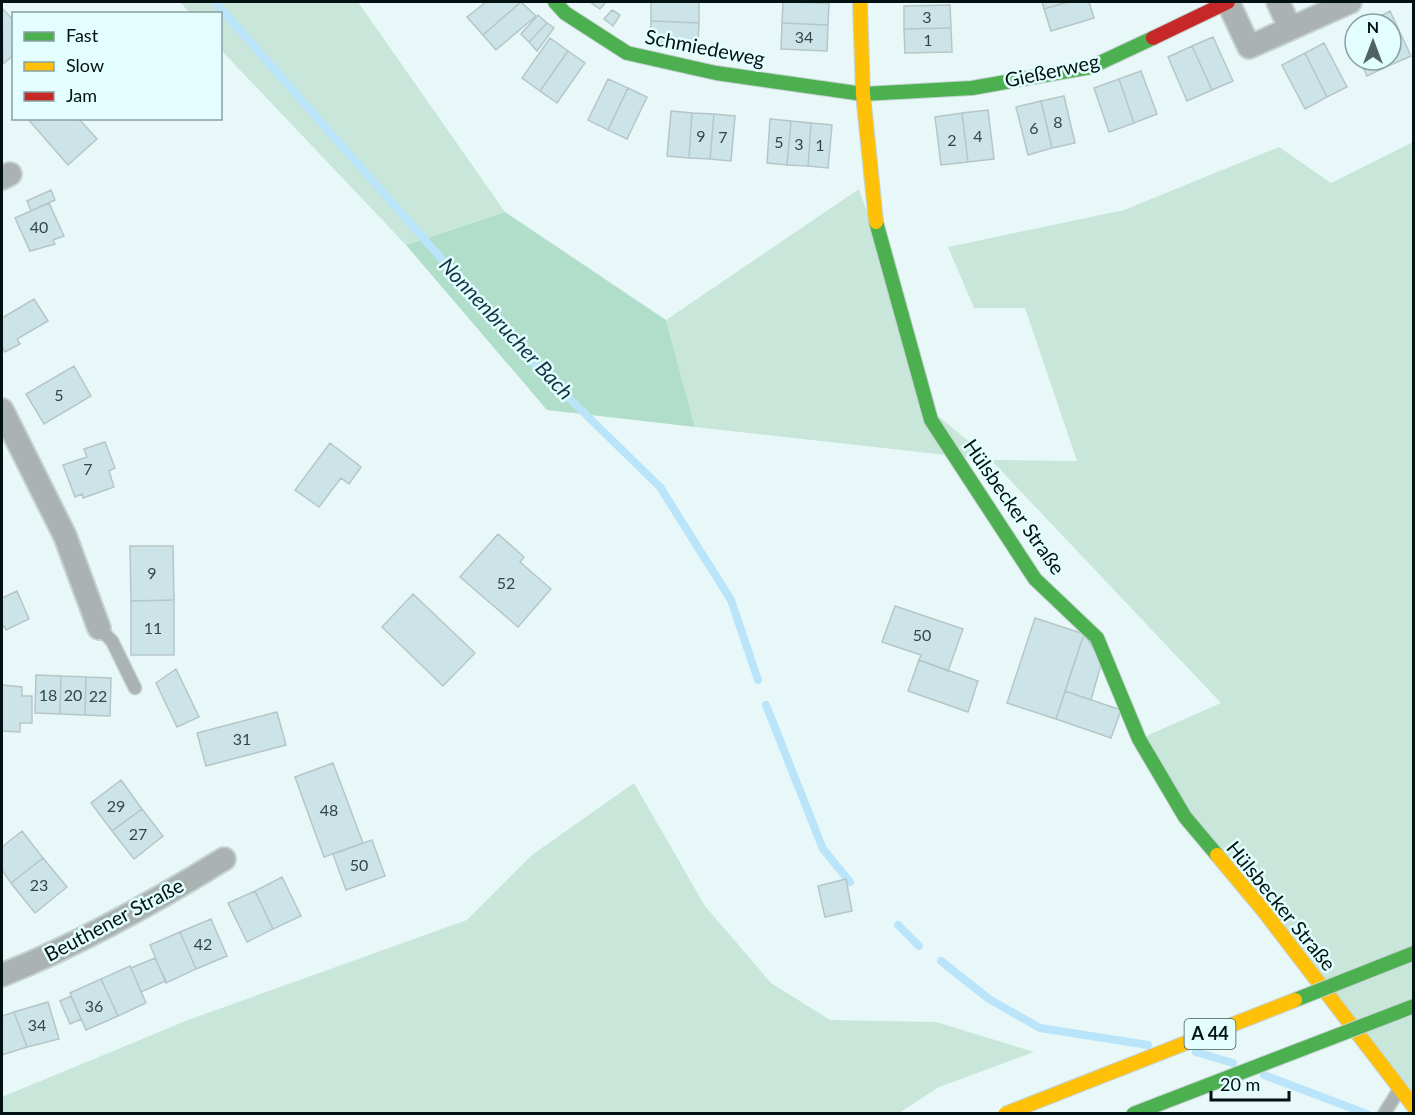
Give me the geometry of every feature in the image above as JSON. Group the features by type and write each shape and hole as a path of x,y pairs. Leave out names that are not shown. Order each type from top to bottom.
{"main road":[{"name":"Schmiedeweg","path":"555,2 565,13 627,53 716,73 863,94"},
{"name":"Hülsbecker Straße","path":"860,2 863,94 875,219 931,420 1035,579 1097,638 1138,739 1185,817 1263,910 1413,1107"},
{"name":"Gießerweg","path":"863,94 972,88 1091,67 1228,2"},
{"name":"A 44","path":"1005,1113 1413,953"},
{"name":"A 44","path":"1133,1113 1413,1006"}],"street":[{"name":"Gießerweg","path":"1228,2 1249,47 1350,2"},
{"path":"1278,2 1290,28"},
{"path":"2,410 65,536 99,628"},
{"name":"Beuthener Straße","path":"2,975 40,960 147,906 224,859"}],"lane":[{"path":"99,628 112,641 135,688"},
{"path":"1386,1109 1400,1089"}],"green space":[{"path":"180,2 358,2 505,212 406,245 222,51 222,12 189,12"},
{"path":"1413,142 1413,1107 1187,810 1146,736 1221,703 991,460 1077,461 1025,308 974,308 948,247 1124,210 1279,147 1331,183"},
{"path":"859,189 937,415 991,460 695,427 666,320"},
{"path":"505,212 666,320 695,427 547,410 406,245"},
{"path":"634,783 705,906 771,983 830,1020 936,1022 1034,1052 939,1087 899,1113 2,1113 2,1097 188,1020 467,920 532,855"}],"building":[{"path":"486,2 521,2 483,35 467,17"},
{"path":"521,2 536,16 496,50 483,35"},
{"path":"590,2 606,2 600,9"},
{"path":"651,2 699,2 699,23 651,21"},
{"path":"783,2 829,3 828,25 782,23"},
{"path":"1042,2 1068,2 1044,9"},
{"path":"1068,2 1089,2 1094,18 1051,31 1044,9"},
{"path":"950,5 951,28 904,29 904,6"},
{"path":"2,8 12,19 12,57 3,64"},
{"path":"612,10 620,15 613,26 604,19"},
{"path":"538,15 547,23 529,42 521,34"},
{"path":"651,21 699,23 698,44 650,42"},
{"path":"547,23 554,28 537,51 529,42"},
{"path":"782,23 828,25 827,51 781,49"},
{"path":"951,28 952,52 905,53 904,29"},
{"path":"1213,37 1233,81 1212,90 1192,46"},
{"path":"550,38 568,51 540,91 522,78"},
{"path":"1403,39 1411,56 1403,59"},
{"path":"1324,43 1347,87 1327,97 1305,53"},
{"path":"1192,46 1212,90 1187,101 1168,57"},
{"path":"568,51 585,63 557,103 540,91"},
{"path":"1305,53 1327,97 1305,109 1282,65"},
{"path":"1141,71 1157,114 1134,123 1119,79"},
{"path":"608,79 628,88 608,130 588,120"},
{"path":"1119,79 1134,123 1109,132 1094,88"},
{"path":"628,88 647,97 627,139 608,130"},
{"path":"1064,96 1075,143 1052,148 1041,101"},
{"path":"1041,101 1052,148 1028,155 1016,107"},
{"path":"988,110 994,159 968,162 962,113"},
{"path":"671,111 692,113 689,158 667,156"},
{"path":"692,113 714,114 710,159 689,158"},
{"path":"962,113 968,162 941,165 935,117"},
{"path":"714,114 735,116 731,161 710,159"},
{"path":"770,119 791,121 787,165 767,163"},
{"path":"29,120 80,120 97,139 68,165"},
{"path":"791,121 811,123 808,166 787,165"},
{"path":"811,123 832,125 828,168 808,166"},
{"path":"51,190 55,200 31,211 27,201"},
{"path":"49,203 64,236 53,240 55,244 30,251 15,218"},
{"path":"34,299 48,321 17,339 20,344 5,352 2,346 2,318"},
{"path":"74,366 91,396 44,424 26,394"},
{"path":"105,442 115,468 109,471 114,487 83,498 82,494 75,497 63,465 87,457 84,449"},
{"path":"330,443 361,467 349,484 341,478 319,507 295,490"},
{"path":"498,534 524,557 520,562 551,589 518,627 460,577"},
{"path":"130,546 173,546 174,600 131,601"},
{"path":"17,591 29,619 6,630 4,626 2,627 2,598"},
{"path":"413,594 475,653 443,686 382,627"},
{"path":"174,600 174,655 131,655 131,601"},
{"path":"895,606 963,629 948,671 919,660 921,655 882,642"},
{"path":"1035,618 1084,634 1056,719 1007,703"},
{"path":"1084,634 1102,661 1091,700 1065,691"},
{"path":"919,660 978,681 968,712 908,691"},
{"path":"176,669 199,717 177,727 156,683"},
{"path":"36,675 61,676 60,714 35,713"},
{"path":"61,676 86,677 85,715 60,714"},
{"path":"86,677 111,678 110,716 85,715"},
{"path":"2,685 22,687 22,696 32,696 32,723 20,723 20,732 2,731"},
{"path":"1065,691 1121,710 1111,738 1056,719"},
{"path":"277,712 286,745 206,766 197,733"},
{"path":"333,763 363,843 324,857 295,777"},
{"path":"121,780 142,809 112,831 91,803"},
{"path":"142,809 163,836 134,859 112,831"},
{"path":"22,831 43,858 11,883 2,870 2,847"},
{"path":"372,840 385,876 346,890 333,854"},
{"path":"43,858 67,887 35,913 11,883"},
{"path":"282,877 301,916 273,929 255,891"},
{"path":"846,879 852,911 825,917 818,886"},
{"path":"255,891 273,929 247,942 228,903"},
{"path":"211,919 227,956 196,969 180,932"},
{"path":"180,932 196,969 166,983 150,945"},
{"path":"155,958 166,981 141,992 131,968"},
{"path":"130,966 146,1003 118,1016 101,979"},
{"path":"101,979 118,1016 86,1030 70,993"},
{"path":"71,996 81,1019 70,1024 60,1001"},
{"path":"48,1002 59,1039 27,1047 14,1012"},
{"path":"14,1012 27,1047 2,1055 2,1016"}],"waterway":[{"name":"Nonnenbrucher Bach","path":"215,2 536,366 660,487 731,600 758,680"},
{"name":"Nonnenbrucher Bach","path":"766,705 823,849 850,882"},
{"name":"Nonnenbrucher Bach","path":"898,925 919,946"},
{"name":"Nonnenbrucher Bach","path":"941,961 989,999 1040,1028 1148,1045"},
{"name":"Nonnenbrucher Bach","path":"1196,1052 1233,1063"},
{"name":"Nonnenbrucher Bach","path":"1264,1075 1367,1114"}],"traffic: fast":[{"path":"555,2 565,13 627,53 716,73 863,94 972,88 1091,67 1153,38"},
{"path":"876,222 931,420 1035,579 1097,638 1139,739 1185,817 1217,855"},
{"path":"1295,1000 1414,953"},
{"path":"1133,1114 1414,1006"}],"traffic: slow":[{"path":"860,2 863,94 876,222"},
{"path":"1217,855 1263,910 1414,1107"},
{"path":"1005,1114 1295,1000"}],"traffic: jam":[{"path":"1153,38 1228,2"}]}
